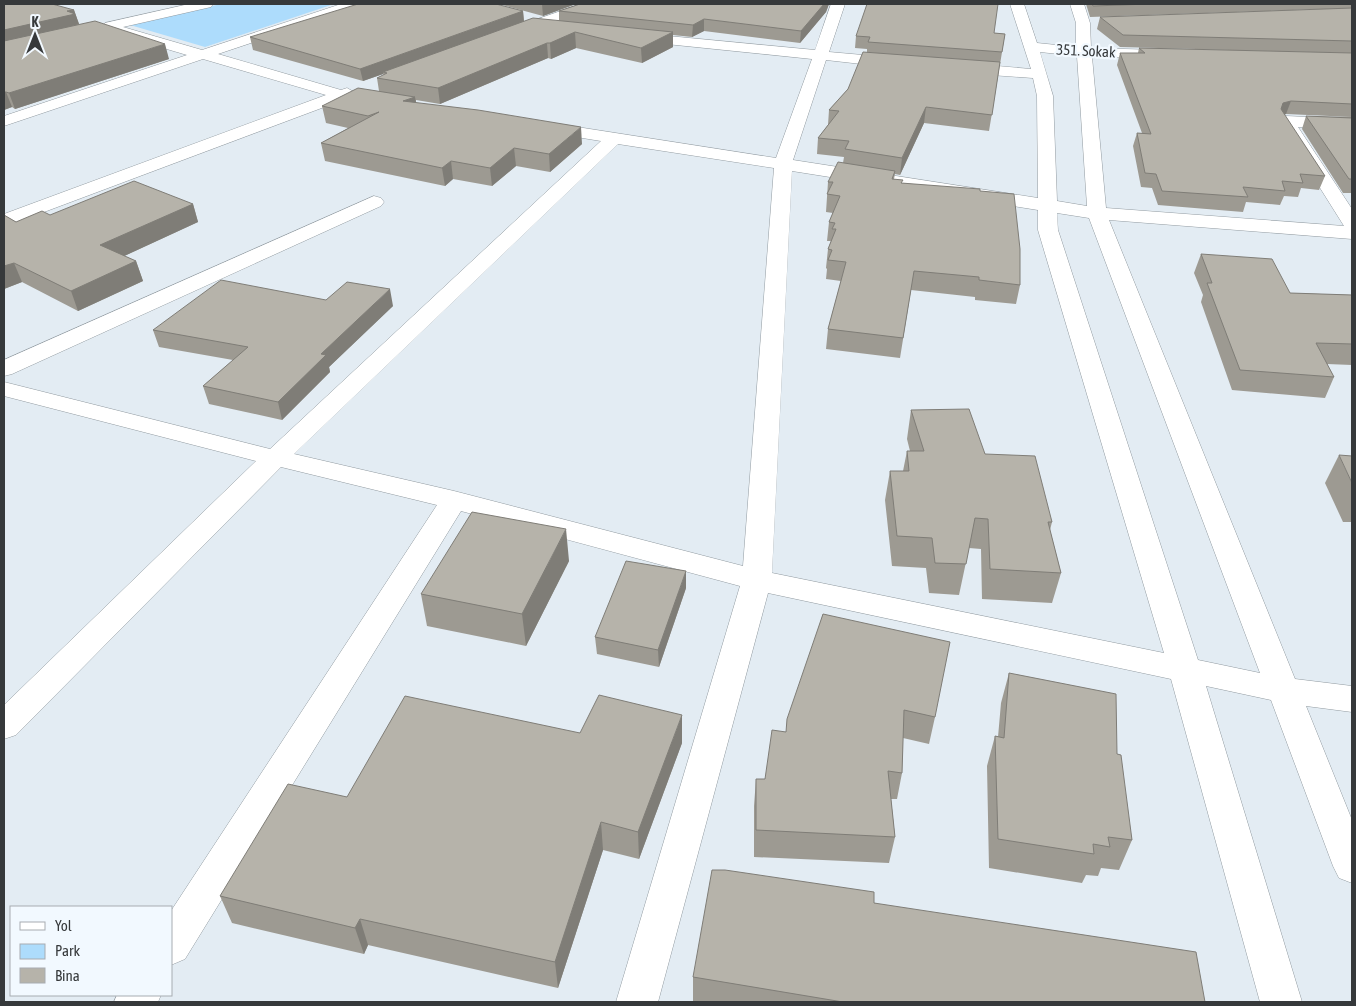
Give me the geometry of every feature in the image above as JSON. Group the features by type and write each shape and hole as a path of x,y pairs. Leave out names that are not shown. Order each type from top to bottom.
{"street":[{"path":"206,4 103,28 203,54 342,95 400,104"},
{"path":"4,121 354,4"},
{"path":"495,39 593,4"},
{"path":"637,1002 757,580 783,164 838,4"},
{"path":"1016,4 1040,74 1045,96 1048,230 1208,741 1281,1002"},
{"path":"516,14 537,24 560,29"},
{"path":"1084,17 1085,84 1097,212 1352,866"},
{"path":"618,35 916,64"},
{"name":"351. Sokak","path":"1030,47 1084,52 1173,54"},
{"path":"945,66 1040,74"},
{"path":"4,221 369,85"},
{"path":"1352,124 1286,121 1352,224"},
{"path":"527,124 1097,212 1352,233"},
{"path":"4,726 275,458 614,138"},
{"path":"4,369 374,202"},
{"path":"4,389 275,458 454,500 757,580 1284,690 1352,699"},
{"path":"172,944 454,500"}],"green space":[{"path":"221,4 334,4 205,47 130,25"}],"building":[{"path":"4,4 52,4 74,10 67,11 75,14 4,30"},
{"path":"358,4 496,4 523,11 360,69 250,37"},
{"path":"580,4 824,4 801,31 704,19 693,25 559,11"},
{"path":"867,4 998,4 994,33 1005,34 1002,52 868,42 870,37 856,36"},
{"path":"1092,4 1149,4 1093,6"},
{"path":"1352,8 1352,41 1123,35 1100,17"},
{"path":"533,18 673,32 641,48 575,32 438,88 377,78 387,73 383,72"},
{"path":"95,21 165,44 9,93 4,92 4,41"},
{"path":"1139,48 1352,53 1352,104 1291,101 1283,103 1281,109 1325,176 1300,174 1303,183 1282,181 1285,191 1243,187 1248,197 1162,191 1156,174 1145,173 1137,133 1151,134 1120,53 1145,53"},
{"path":"863,52 1000,62 992,115 926,107 902,158 845,149 849,141 818,138 839,111 829,110 848,89"},
{"path":"358,88 415,97 403,101 478,110 581,127 549,154 514,148 490,168 451,161 442,168 321,143 379,112 368,116 322,106"},
{"path":"1306,116 1352,118 1352,179 1349,179"},
{"path":"838,162 895,171 892,179 903,180 901,183 980,189 980,191 1014,194 1020,249 1020,285 979,280 979,277 914,271 903,338 828,329 846,262 828,260 832,250 828,249 836,229 832,229 835,223 829,222 840,196 827,194 833,182 828,182"},
{"path":"134,181 193,204 100,245 136,261 71,291 14,263 4,266 4,215 16,222 42,211 50,215"},
{"path":"1201,254 1272,259 1290,293 1352,295 1352,344 1316,343 1334,377 1240,370 1207,283 1212,283"},
{"path":"221,280 326,300 347,282 390,289 321,354 326,355 278,402 203,386 248,347 153,330"},
{"path":"969,409 985,454 1035,456 1052,522 1048,522 1061,573 990,569 988,519 975,518 966,564 935,563 932,538 897,536 890,471 909,471 907,451 924,451 911,410"},
{"path":"1339,455 1352,456 1352,483"},
{"path":"472,512 566,529 522,614 421,594"},
{"path":"626,561 686,571 658,650 595,637"},
{"path":"823,614 950,642 935,717 904,710 902,773 888,771 895,837 756,830 756,779 765,779 772,730 786,732 787,719"},
{"path":"1009,673 1116,694 1117,754 1121,755 1132,840 1108,837 1110,847 1093,844 1094,854 998,839 995,736 1004,738"},
{"path":"599,695 682,715 638,832 601,822 555,962 360,919 355,928 220,896 288,784 347,797 405,696 580,733"},
{"path":"712,870 725,870 874,892 874,903 1196,952 1205,1002 843,1002 693,977"}]}
